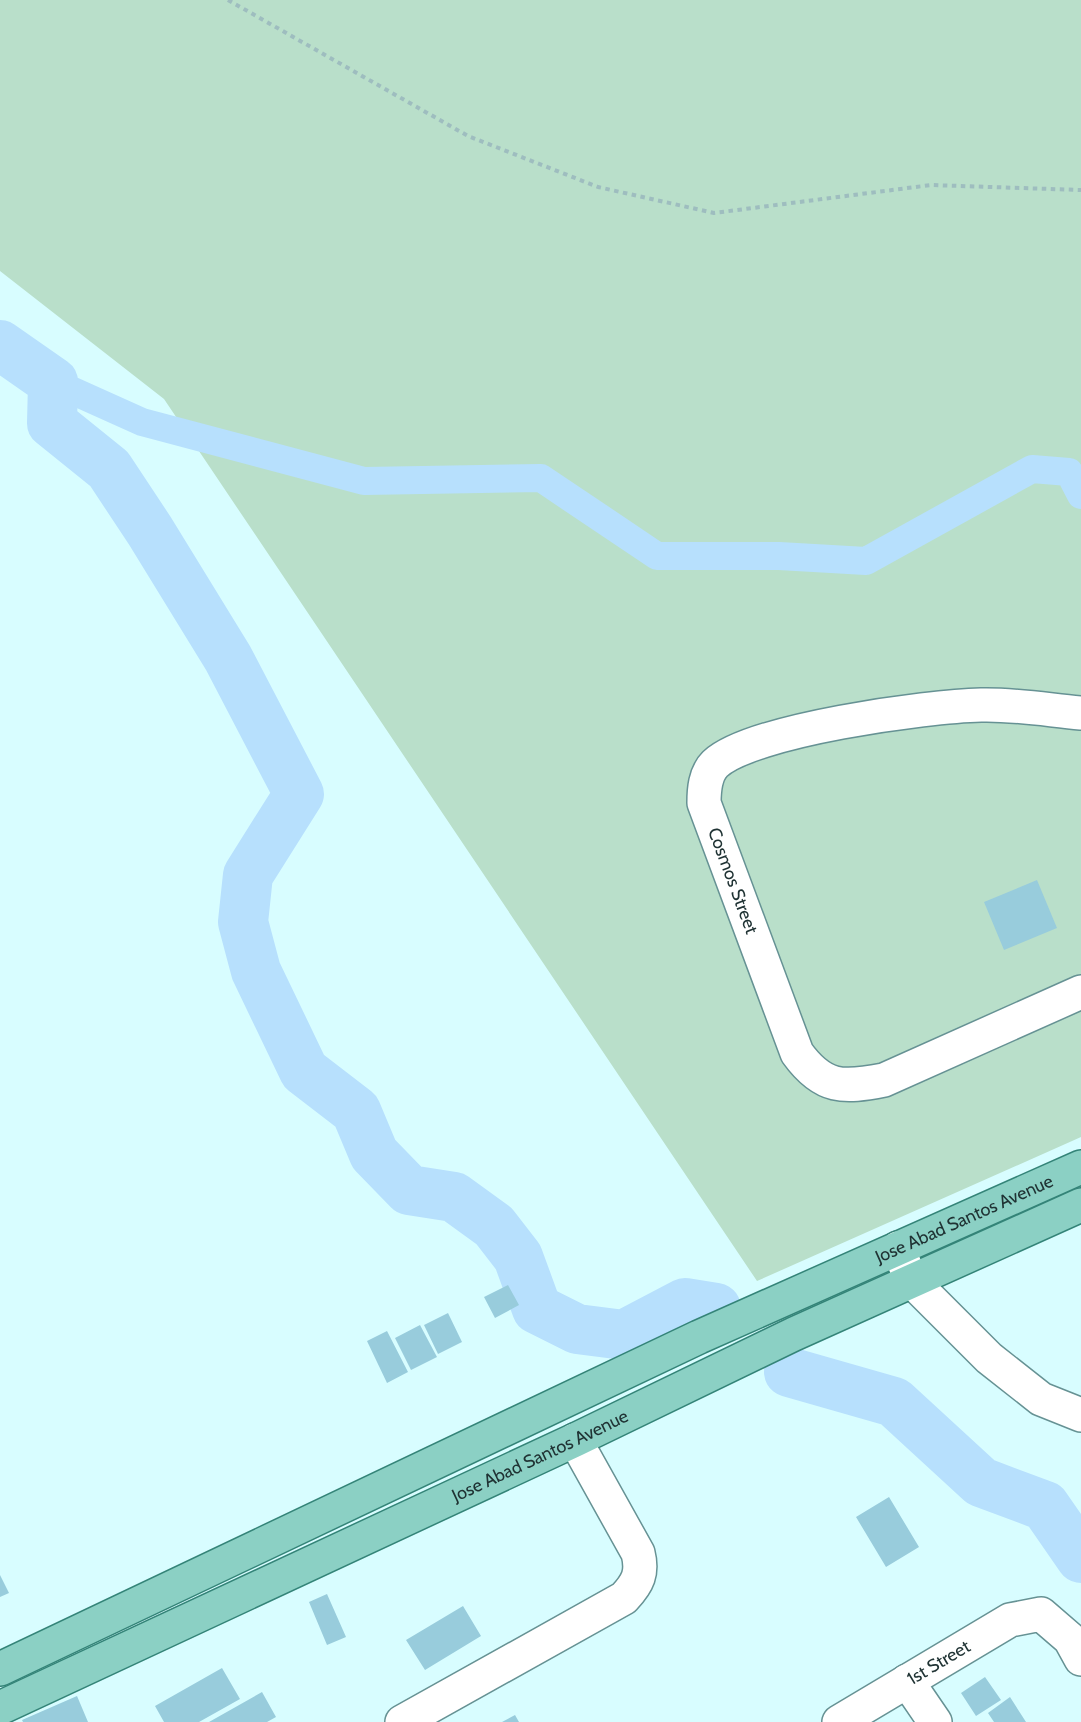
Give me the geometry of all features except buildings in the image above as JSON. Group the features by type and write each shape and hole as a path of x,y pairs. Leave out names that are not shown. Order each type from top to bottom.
{"main road":[{"name":"Jose Abad Santos Avenue","path":"0,1669 757,1310 1081,1167"},
{"name":"Jose Abad Santos Avenue","path":"0,1708 575,1440 794,1334 1081,1205"}],"street":[{"name":"Cosmos Street","path":"1081,713 982,704 887,714 823,726 755,744 728,756 714,764 704,789 705,802 797,1053 809,1070 824,1080 839,1085 858,1085 884,1080 1081,992"},
{"path":"898,1248 911,1280 989,1358 1041,1399 1081,1415"},
{"path":"402,1722 624,1598 637,1584 642,1569 638,1552 575,1440"},
{"name":"1st Street","path":"839,1722 1010,1620 1041,1614 1071,1639 1081,1659"},
{"path":"907,1681 935,1722"}],"path":[{"path":"228,0 468,136 598,187 714,213 931,185 1081,190"}],"green space":[{"path":"0,0 1081,0 1081,1137 757,1281 164,399 0,271"}],"waterway":[{"path":"0,345 53,382 52,423 109,469 228,658 299,794 248,875 243,922 256,971 304,1071 356,1111 374,1154 409,1190 454,1197 494,1226 518,1257 537,1309 577,1329 624,1335 685,1303 716,1308"},
{"path":"53,382 142,422 364,481 541,478 657,556 779,556 866,561 1032,469 1069,472 1081,495"},
{"path":"789,1372 894,1402 981,1482 1045,1506 1081,1558"}]}
